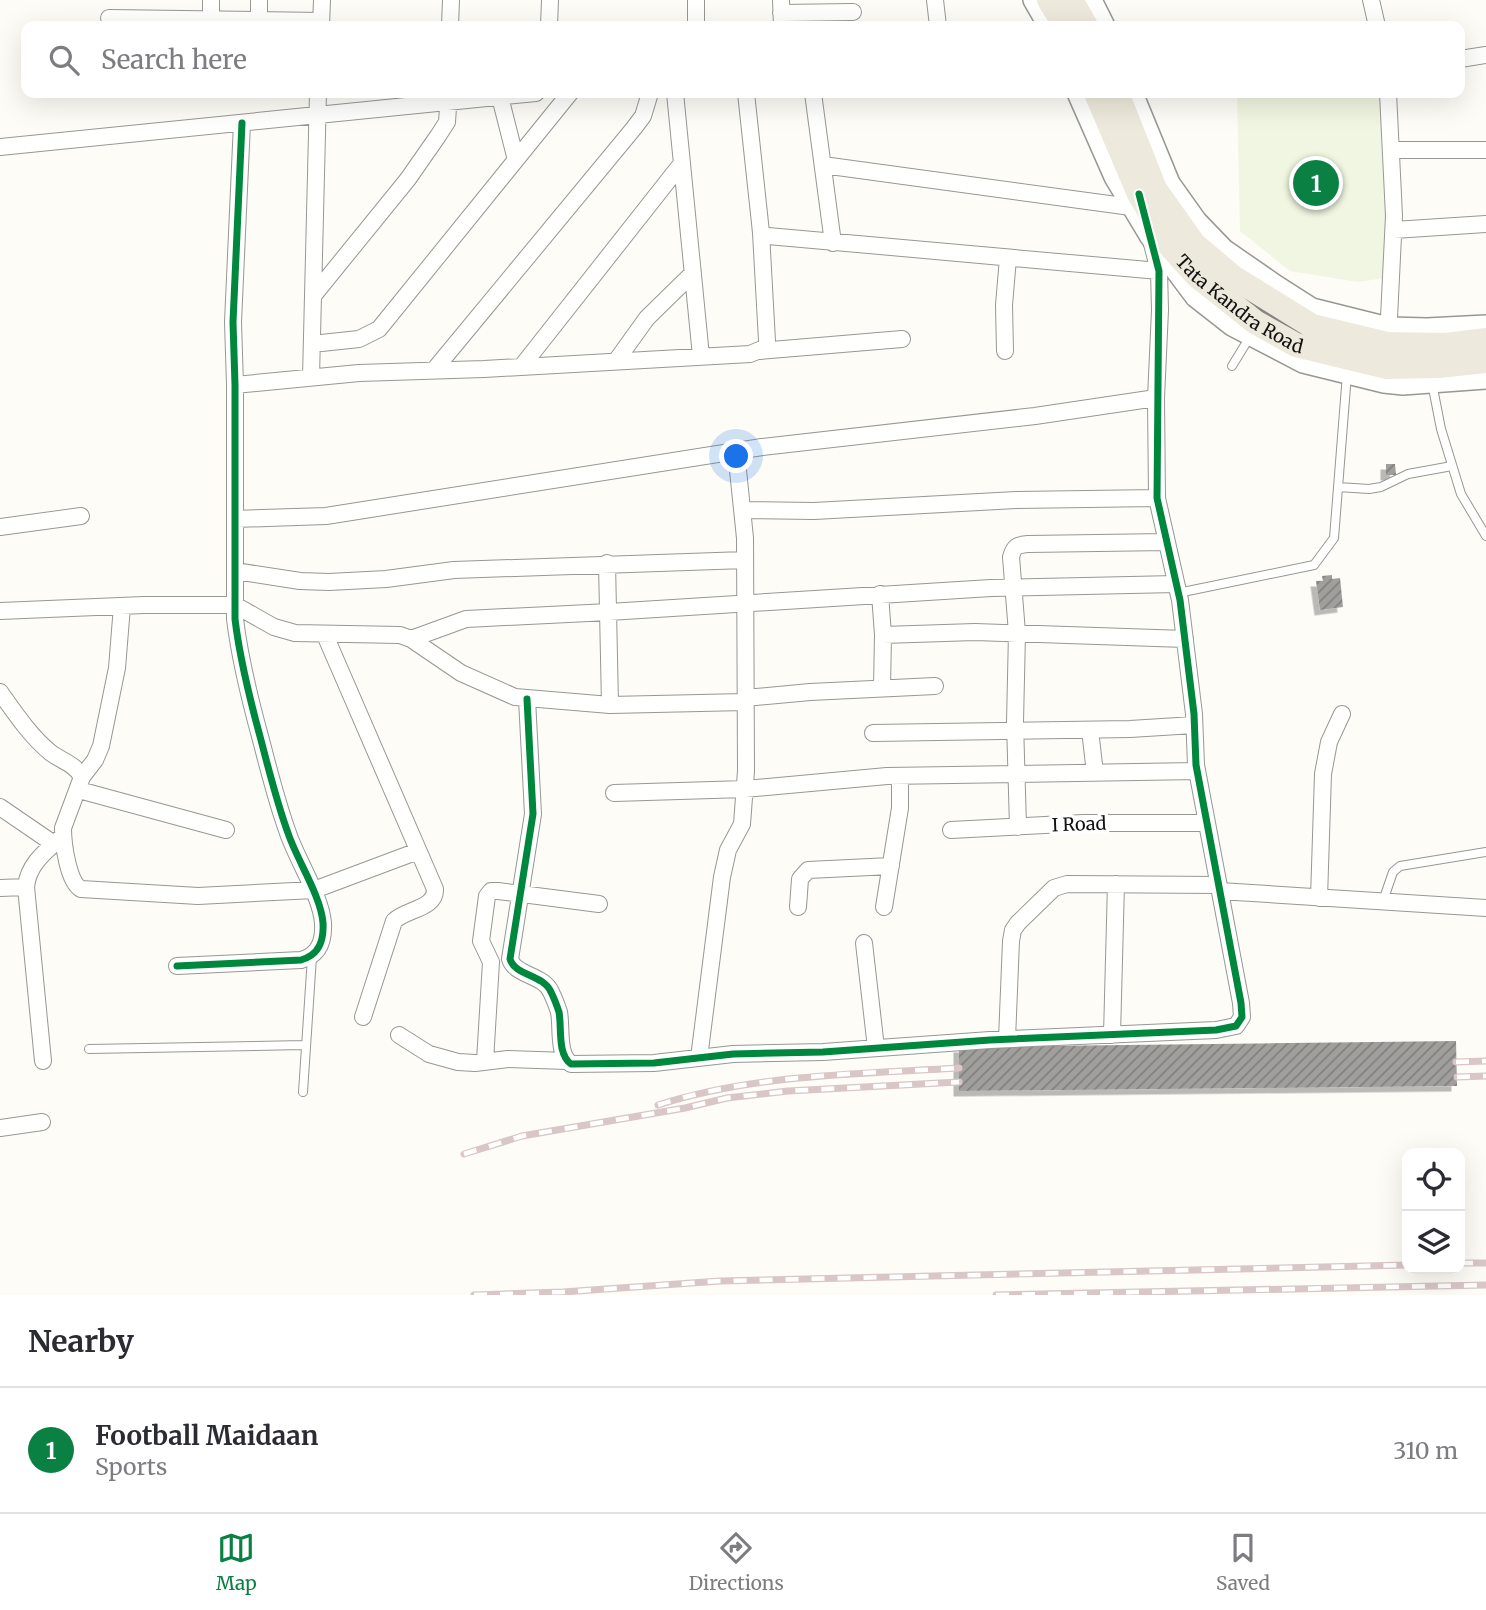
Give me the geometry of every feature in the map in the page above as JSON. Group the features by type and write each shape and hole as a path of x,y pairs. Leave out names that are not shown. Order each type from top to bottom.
{"main road":[{"path":"1049,0 1087,18"},
{"path":"1071,0 1087,18"},
{"name":"Tata Kandra Road","path":"1098,98 1135,201 1196,275 1253,329 1296,345 1387,355 1439,366 1486,361"},
{"name":"Tata Kandra Road","path":"1119,98 1155,189 1194,244 1233,277 1312,326 1387,355 1486,340"}],"street":[{"path":"211,0 211,19"},
{"path":"259,0 259,20"},
{"path":"321,21 322,0"},
{"path":"450,21 451,0"},
{"path":"549,21 550,0"},
{"path":"696,0 696,21"},
{"path":"935,0 937,21"},
{"path":"1033,0 1045,21"},
{"path":"1371,0 1376,21"},
{"path":"781,13 853,13"},
{"path":"109,18 274,21"},
{"path":"1465,58 1486,54"},
{"path":"311,377 318,98"},
{"path":"0,148 317,115 442,98"},
{"path":"313,296 408,179 438,136 447,122 449,98"},
{"path":"500,98 516,160"},
{"path":"312,344 359,339 379,329 566,98"},
{"path":"435,370 634,128 643,116 648,98"},
{"path":"676,98 701,356"},
{"path":"747,98 761,233 767,341 767,347 760,351"},
{"path":"814,98 832,243"},
{"path":"399,1035 438,1057 466,1063 508,1059 567,1061 577,1066 1216,1030 1236,1026 1240,1022 1241,1003 1197,771 1185,639 1177,588 1157,498 1159,271 1150,237 1135,201 1114,177 1079,98"},
{"path":"1135,98 1170,183 1197,221 1224,249 1387,355"},
{"path":"1388,98 1394,230 1387,355 1402,385 1486,379"},
{"path":"177,966 301,960 312,957 319,949 323,934 323,921 314,890 293,847 274,789 239,656 235,605 233,322 242,123"},
{"path":"1391,150 1486,150"},
{"path":"522,366 682,163"},
{"path":"823,165 1135,201"},
{"path":"1394,230 1486,224"},
{"path":"761,233 832,243 1159,271"},
{"path":"1150,237 1195,297 1232,326 1253,329 1303,363 1347,374 1387,355 1427,328 1486,325"},
{"path":"1005,351 1004,305 1008,258"},
{"path":"616,361 647,318 693,273"},
{"path":"235,385 359,373 701,356 902,339"},
{"path":"235,519 326,516 736,451 1034,416 1156,398"},
{"path":"699,1058 722,877 728,850 742,824 745,789 745,560 736,451"},
{"path":"742,510 814,511 1016,500 1157,498"},
{"path":"0,527 81,516"},
{"path":"1018,827 1017,633 1011,557 1013,548 1017,545 1167,542"},
{"path":"235,571 300,582 329,582 386,579 454,570 745,560"},
{"path":"607,563 610,705"},
{"path":"411,639 466,619 1013,588 1177,588"},
{"path":"880,594 883,688"},
{"path":"0,611 235,605 274,627 295,633 400,635 411,639 461,673 500,692 527,699 610,705 745,700 935,686"},
{"path":"43,1061 27,877 34,863 59,840 80,783 102,746 117,668 122,606"},
{"path":"883,635 1017,633 1185,639"},
{"path":"325,635 435,889 431,902 394,921 363,1017"},
{"path":"0,692 33,734 52,753 79,771 80,783"},
{"path":"527,699 534,802 511,964 539,978 550,990 558,1011 567,1061"},
{"path":"1320,898 1320,837 1325,759 1329,742 1342,714"},
{"path":"873,733 1090,730 1194,725"},
{"path":"1090,730 1095,773"},
{"path":"614,793 745,789 900,776 1197,771"},
{"path":"884,907 900,808 900,776"},
{"path":"80,783 226,830"},
{"path":"0,807 59,840 72,881 81,890 198,896 314,890 418,851"},
{"name":"I Road","path":"951,830 1083,823 1208,824"},
{"path":"798,908 800,879 808,870 891,866"},
{"path":"1112,1035 1116,884"},
{"path":"1007,1040 1013,930 1060,885 1219,888 1320,898 1486,908"},
{"path":"0,888 26,887"},
{"path":"485,1061 491,962 481,941 487,895 491,891 498,891 599,904"},
{"path":"864,943 876,1048"},
{"path":"0,1128 42,1122"}],"lane":[{"path":"1232,366 1253,329"},
{"path":"1177,588 1314,565 1334,538 1347,374"},
{"path":"1432,383 1440,429 1461,494 1486,536"},
{"path":"1338,487 1381,487 1408,474 1452,466"},
{"path":"1384,901 1393,872 1400,866 1486,852"},
{"path":"303,1092 304,1045 312,957"},
{"path":"89,1049 304,1045"}],"green space":[{"path":"1237,98 1388,98 1391,277 1358,282 1290,271 1240,231"}],"building":[{"path":"1386,464 1395,464 1396,475 1386,475"},
{"path":"1332,575 1332,579 1340,578 1343,607 1320,610 1316,581 1323,581 1322,576"},
{"path":"1456,1041 1457,1086 959,1091 959,1047"}],"railway":[{"path":"1456,1062 1486,1061"},
{"path":"658,1105 694,1095 769,1081 959,1068"},
{"path":"1457,1077 1486,1076"},
{"path":"464,1154 522,1136 685,1108 727,1098 788,1091 959,1082"},
{"path":"1465,1263 1486,1263"},
{"path":"474,1295 720,1281 1402,1265"},
{"path":"996,1295 1486,1285"}],"cycle path":[{"path":"177,966 301,960 316,951 323,930 318,901 292,844 273,787 246,680 235,619 233,322 242,123"},
{"path":"527,699 533,814 510,959 517,969 542,982 551,992 559,1012 564,1054 571,1064 654,1063 733,1054 823,1052 990,1040 1216,1030 1236,1026 1242,1017 1241,1003 1196,765 1194,714 1180,600 1157,498 1159,271 1139,194"}],"place":[{"name":"Football Maidaan","path":"1316,183"}]}
